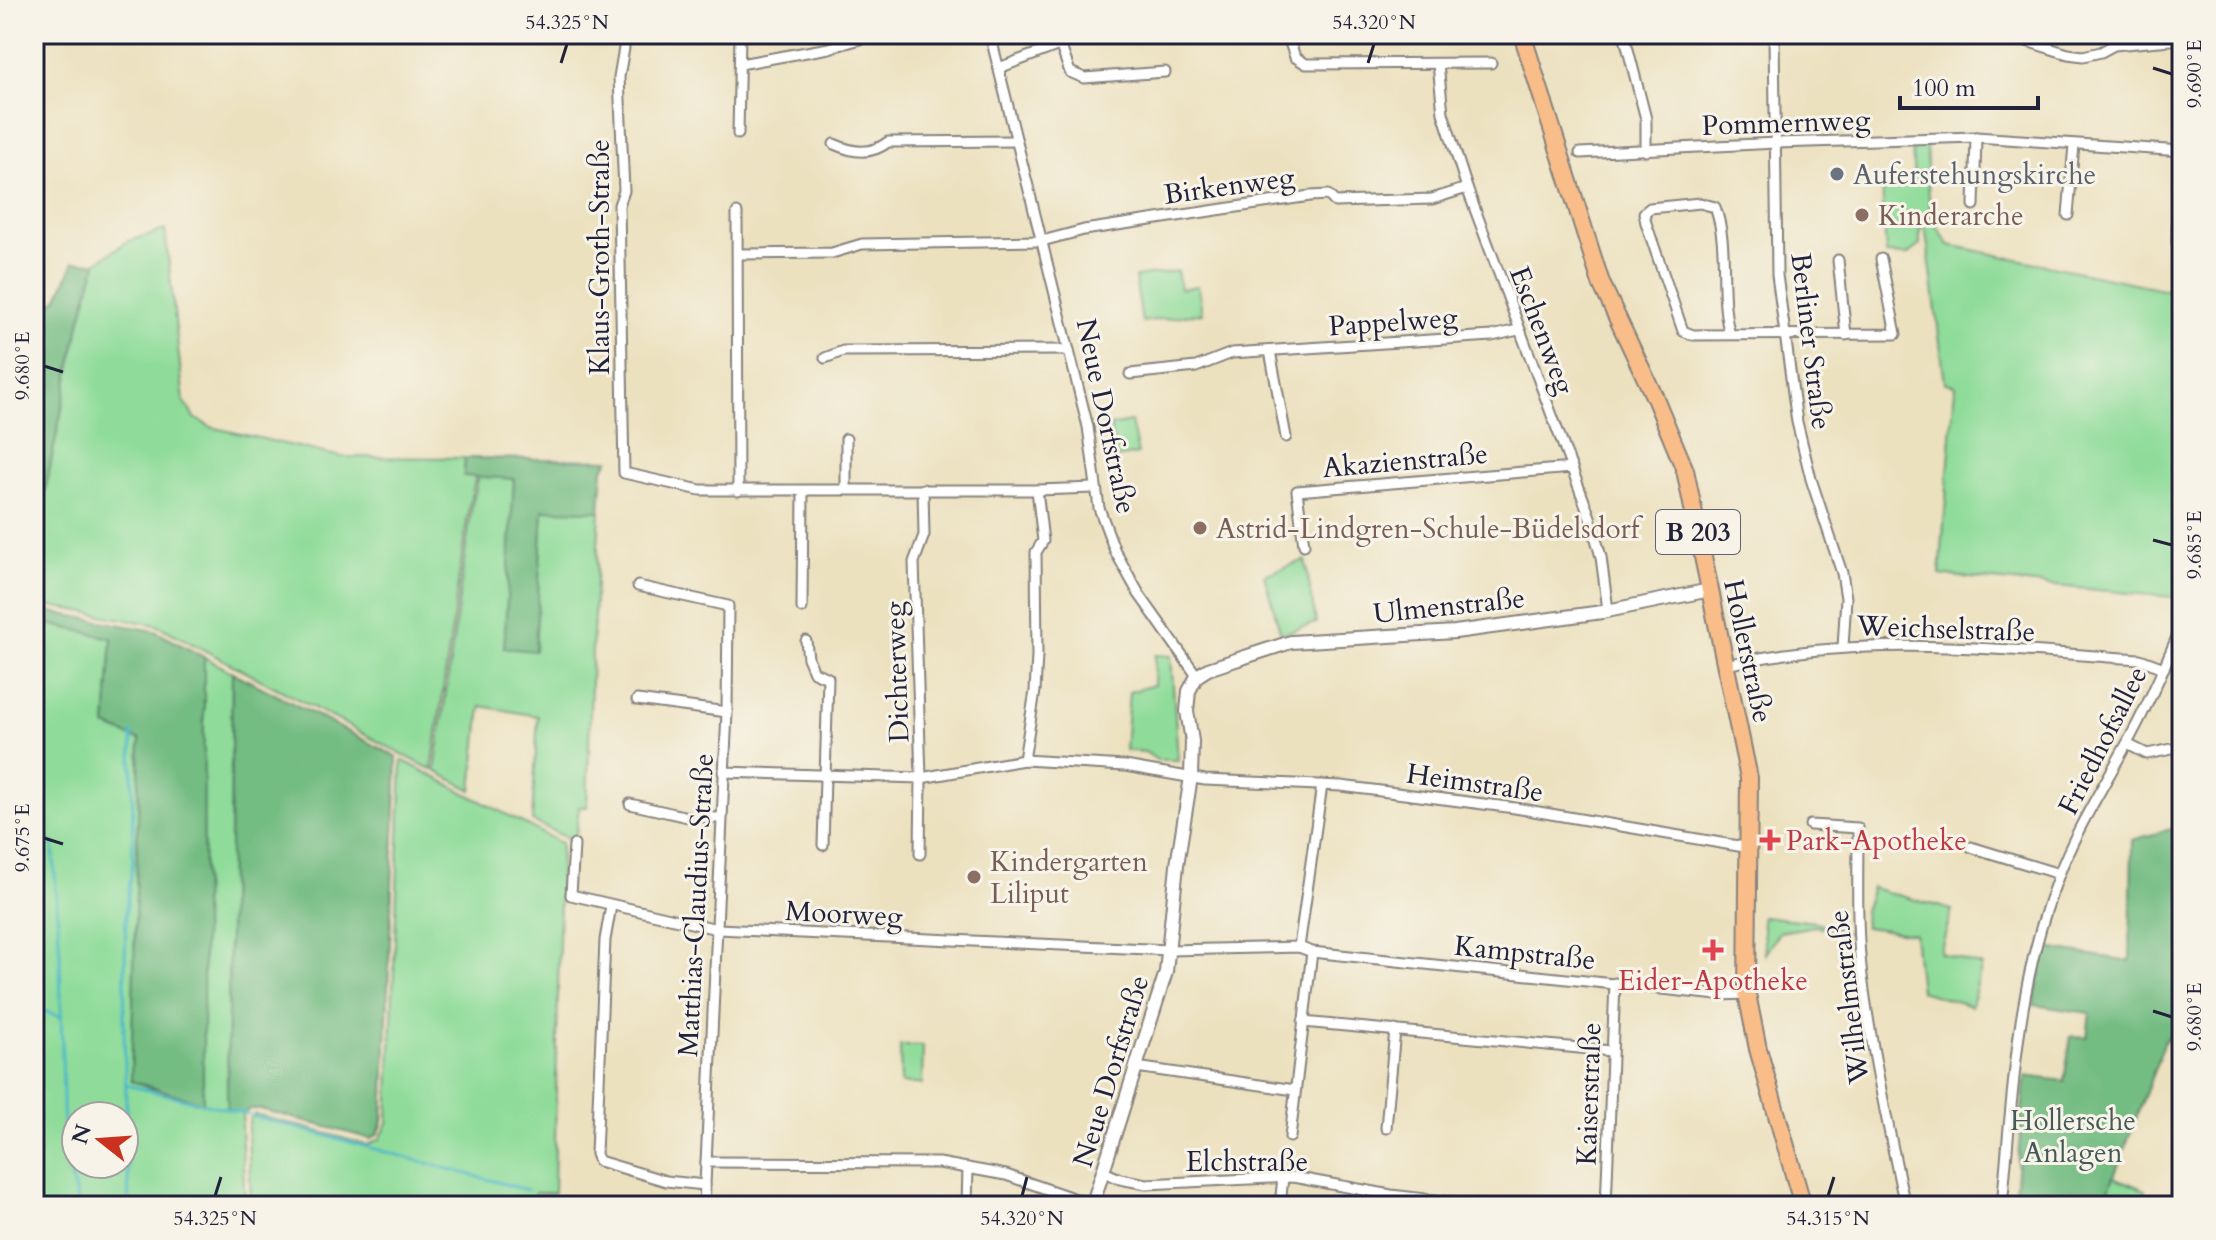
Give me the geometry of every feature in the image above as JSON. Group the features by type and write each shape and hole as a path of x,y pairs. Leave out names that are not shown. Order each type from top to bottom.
{"main road":[{"name":"Hollerstraße","path":"1522,34 1601,283 1685,470 1749,778 1747,994 1758,1049 1803,1206"}],"street":[{"path":"738,134 740,34"},
{"path":"740,64 878,34"},
{"name":"Neue Dorfstraße","path":"990,34 1088,427 1099,508 1115,551 1139,594 1197,676 1189,691 1187,711 1192,741 1191,777 1177,865 1166,972 1093,1206"},
{"path":"999,68 1088,34"},
{"path":"1287,34 1295,57 1306,64 1491,63"},
{"path":"1624,34 1646,119 1646,151"},
{"name":"Berliner Straße","path":"1774,34 1777,275 1803,448 1842,573 1846,598 1843,647"},
{"path":"2004,34 2083,56 2114,45 2182,39"},
{"path":"1060,44 1070,72 1084,78 1165,72"},
{"name":"Klaus-Groth-Straße","path":"624,48 619,77 624,191 619,205 624,473 700,490 738,491"},
{"name":"Eschenweg","path":"1438,64 1443,113 1467,188 1590,517 1601,557 1608,610"},
{"path":"1974,205 1976,137"},
{"name":"Pommernweg","path":"1580,153 1976,137 2180,151 2177,243"},
{"path":"834,144 847,150 876,151 888,142 1017,141"},
{"path":"2068,215 2074,145"},
{"name":"Birkenweg","path":"738,254 832,253 862,244 1042,241 1084,230 1310,196 1328,195 1335,202 1401,202 1432,199 1467,188"},
{"path":"1730,335 1724,312 1721,225 1715,207 1700,203 1650,208 1644,213 1646,223 1683,331 1693,335 1730,335 1846,335 1896,334 1881,259"},
{"path":"737,213 738,491 1095,488"},
{"path":"1838,260 1846,335"},
{"name":"Pappelweg","path":"1130,374 1196,367 1232,353 1492,336 1518,330"},
{"path":"825,358 843,351 1069,350"},
{"path":"1270,351 1286,437"},
{"path":"846,439 846,489"},
{"name":"Akazienstraße","path":"1304,545 1297,491 1572,468"},
{"name":"Dichterweg","path":"920,854 921,778 914,562 924,535 923,489"},
{"path":"1024,760 1035,691 1036,552 1043,541 1037,490"},
{"path":"802,608 803,491"},
{"name":"Matthias-Claudius-Straße","path":"638,586 728,606 727,712 704,1206"},
{"name":"Ulmenstraße","path":"1197,676 1208,669 1291,642 1455,632 1608,610 1710,590"},
{"name":"Friedhofsallee","path":"2002,1206 2022,1003 2034,950 2059,874 2100,790 2127,744 2182,625"},
{"path":"806,641 814,672 828,678 823,845"},
{"name":"Weichselstraße","path":"1726,665 1777,654 1843,647 1944,646 2140,659 2164,668"},
{"path":"637,700 727,712"},
{"path":"2127,744 2147,754 2182,747"},
{"name":"Heimstraße","path":"723,772 921,778 1024,760 1125,766 1205,780 1322,785 1515,808 1750,848"},
{"path":"1299,947 1322,785"},
{"path":"630,804 688,817 720,818"},
{"name":"Wilhelmstraße","path":"1810,825 1858,828 1858,926 1862,976 1875,1061 1905,1206"},
{"name":"Moorweg","path":"574,845 571,895 717,929 1169,950 1299,947"},
{"path":"1971,847 2059,874"},
{"path":"611,906 604,955 596,1154 599,1161 666,1181 705,1185"},
{"name":"Kampstraße","path":"1299,947 1312,952 1718,995 1747,994"},
{"path":"1290,1137 1312,952"},
{"name":"Kaiserstraße","path":"1606,1206 1615,983"},
{"path":"1303,1022 1611,1051"},
{"path":"1386,1128 1395,1030"},
{"path":"1136,1067 1295,1090"},
{"path":"706,1162 939,1163 1006,1175 1093,1206"},
{"path":"967,1206 968,1168"},
{"name":"Elchstraße","path":"1104,1172 1146,1184 1283,1177 1391,1195 1486,1206"},
{"path":"1280,1206 1283,1177"},
{"path":"2148,1206 2182,1201"}],"green space":[{"path":"1912,146 1926,146 1930,215 1949,245 2182,293 2182,598 1940,575 1955,385 1945,383 1926,232 1920,222 1920,245 1907,255 1886,254 1882,186 1914,184"},
{"path":"165,230 184,402 195,418 211,427 341,457 465,458 464,475 476,476 469,506 432,770 157,625 34,603 34,545 78,330 96,263 128,241"},
{"path":"74,262 96,263 78,330 34,545 34,319 58,298"},
{"path":"1177,271 1180,289 1198,286 1202,313 1142,322 1135,277"},
{"path":"1131,422 1138,454 1116,458 1110,426"},
{"path":"465,458 609,460 603,469 600,511 543,510 535,651 504,648 514,479 464,476"},
{"path":"479,476 514,478 505,648 535,650 543,509 600,511 587,807 579,807 575,842 532,821 538,716 481,706 472,790 435,771 472,504"},
{"path":"1305,560 1316,623 1281,634 1264,575"},
{"path":"34,609 155,631 204,657 203,1103 131,1081 140,740 106,726 112,638 34,621"},
{"path":"34,621 112,637 106,726 140,740 131,1080 158,1092 202,1102 204,657 232,672 227,1108 244,1113 241,1127 245,1206 34,1206"},
{"path":"1155,655 1171,656 1178,760 1157,760 1145,752 1125,750 1129,692 1154,685"},
{"path":"232,672 397,757 383,1122 378,1134 371,1139 260,1109 249,1109 244,1113 227,1109"},
{"path":"402,760 561,843 554,1193 535,1193 535,1206 251,1206 248,1128 250,1118 255,1114 368,1145 380,1139 388,1123"},
{"name":"Hollersche Anlagen","path":"2182,826 2182,1020 2165,1041 2109,1190 2035,1206 2014,1206 2025,1076 2064,1081 2071,1036 2087,1037 2090,1013 2033,1005 2046,948 2130,961 2132,840"},
{"path":"1872,888 1952,910 1940,953 1982,966 1971,1006 1920,991 1914,934 1865,927 1864,911"},
{"path":"1762,916 1816,922 1848,933 1815,926 1779,932 1765,954"},
{"path":"900,1046 923,1046 922,1084 901,1084"},
{"path":"2114,1177 2145,1190 2145,1198 2093,1206 2035,1206 2108,1190"}],"waterway":[{"path":"129,1206 124,1029 126,909 133,862 132,733"},
{"path":"34,835 53,843 60,956 64,1145 78,1206"},
{"path":"34,1008 61,1017"},
{"path":"126,1085 248,1114"},
{"path":"253,1116 527,1190"}],"place":[{"name":"Auferstehungskirche","path":"1837,174"},
{"name":"Kinderarche","path":"1862,215"},
{"name":"Astrid-Lindgren-Schule-Büdelsdorf","path":"1200,528"},
{"name":"Park-Apotheke","path":"1770,840"},
{"name":"Kindergarten Liliput","path":"974,877"},
{"name":"Eider-Apotheke","path":"1713,950"}]}
